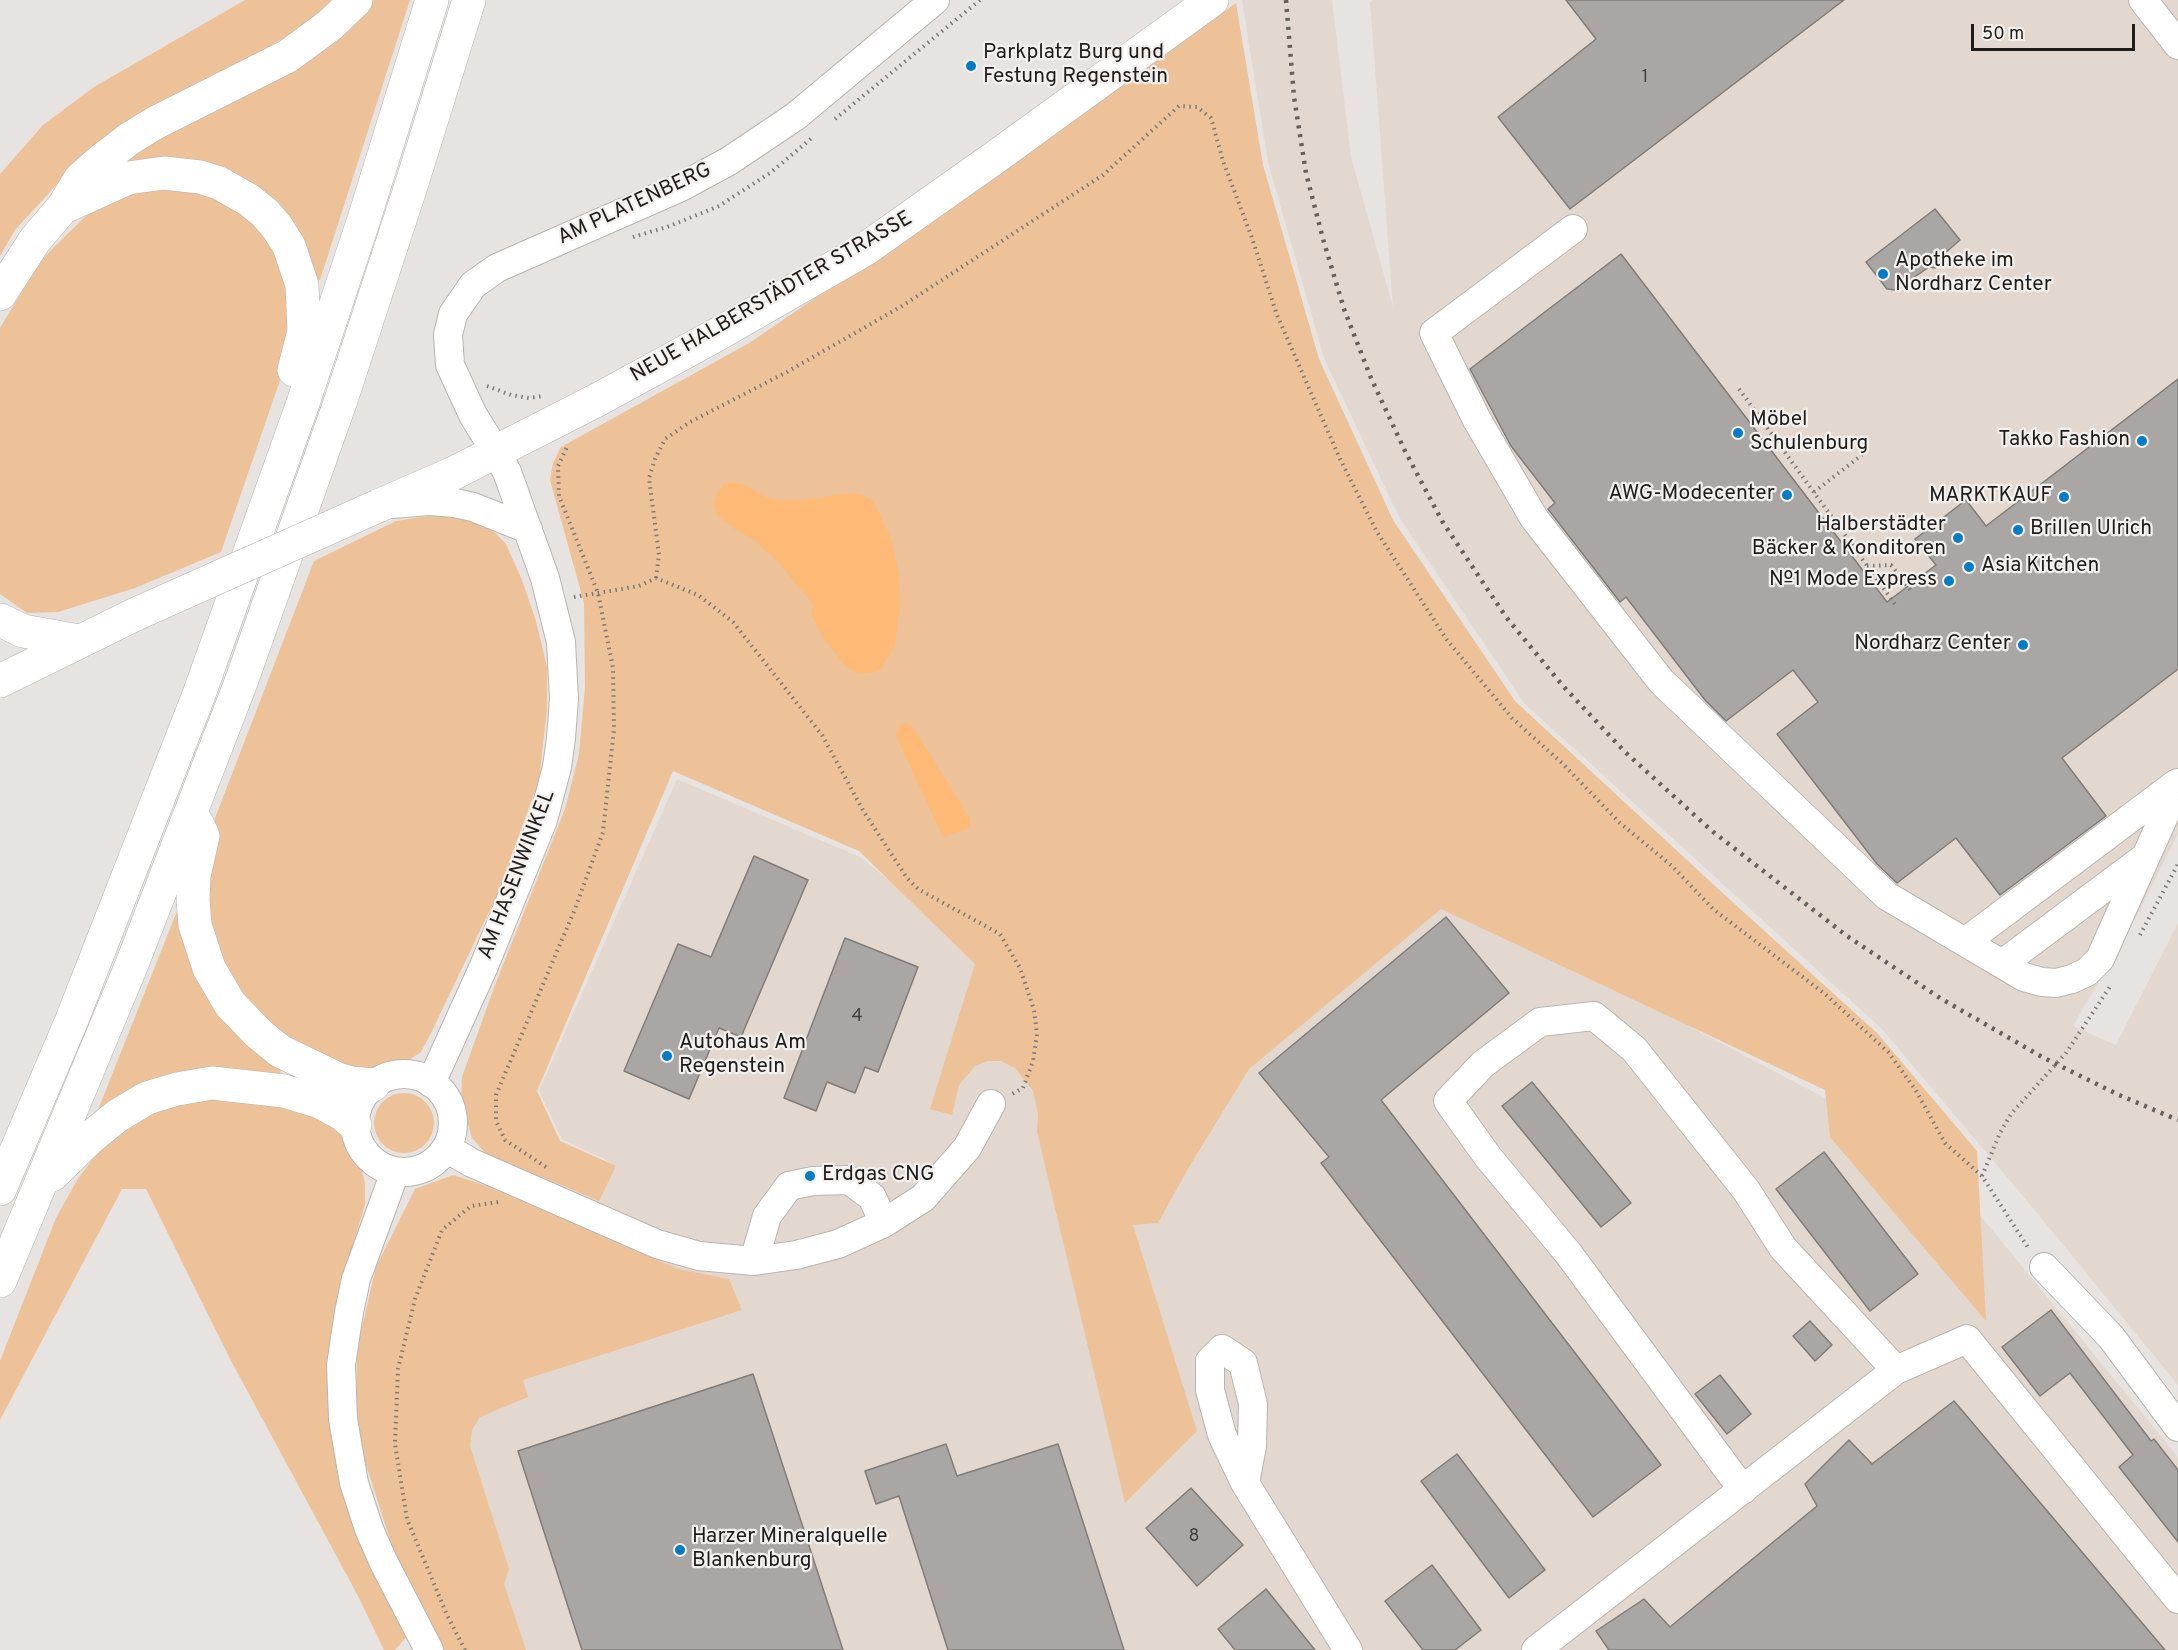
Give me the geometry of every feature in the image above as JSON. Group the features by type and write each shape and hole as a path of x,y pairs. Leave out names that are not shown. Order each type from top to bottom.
{"main road":[{"path":"0,294 35,240 63,207 80,179 129,139 155,123 288,56 330,25 356,0"},
{"path":"0,1189 71,1022 157,805 267,507 371,197 432,0"},
{"path":"0,1281 42,1185 192,813 292,543 412,183 469,0"},
{"name":"NEUE HALBERSTÄDTER STRASSE","path":"0,681 136,614 425,486 496,452 718,334 864,250 1212,0"},
{"path":"63,207 128,178 164,173 200,177 219,183 249,200 265,213 278,227 289,246 302,285 304,332 292,378 303,403"},
{"path":"0,620 23,631 79,641"},
{"path":"192,813 203,836 194,876 195,925 209,968 230,1004 259,1034 291,1057 338,1079 373,1085"},
{"path":"42,1185 90,1138 117,1116 147,1098 177,1089 212,1083 284,1091 320,1102 342,1114 355,1125"}],"street":[{"name":"AM PLATENBERG","path":"496,452 457,385 448,351 448,335 453,314 473,285 497,268 671,192 729,161 796,116 935,0"},
{"path":"2143,0 2177,40"},
{"path":"1573,229 1434,333 1477,420 1534,518 1661,681 1887,896 2024,977 2056,983 2072,979 2087,972 2100,959 2178,784"},
{"name":"AM HASENWINKEL","path":"431,1083 437,1075 532,852 548,802 561,738 564,699 561,642 552,601 507,472 496,452"},
{"path":"378,506 429,501 455,503 473,507 528,529"},
{"path":"1965,942 2178,784"},
{"path":"2002,964 2146,856"},
{"path":"1743,1490 1582,1271 1488,1156 1448,1101 1483,1064 1540,1022 1594,1016 1634,1049 1746,1190 1783,1248 1896,1370"},
{"path":"402,1074 417,1076 431,1083 441,1092 451,1109 452,1129 446,1148 433,1163 408,1172 395,1172 375,1163 364,1152 358,1140 355,1125 359,1103 373,1085 387,1077 402,1074"},
{"path":"446,1148 472,1163 657,1244 699,1256 753,1262 796,1255 838,1244 884,1223 923,1198 967,1148 991,1104"},
{"path":"395,1172 356,1279 349,1312 341,1365 343,1419 354,1483 369,1529 429,1650"},
{"path":"753,1262 767,1216 789,1186 813,1181 849,1180 872,1197 884,1223"},
{"path":"2044,1267 2111,1337 2178,1428"},
{"path":"1536,1650 1896,1370 1967,1339 2178,1599"},
{"path":"1245,1483 1348,1650"}],"path":[{"path":"828,125 980,0"},
{"path":"656,578 659,555 649,478 665,439 690,422 797,367 892,312 1103,175 1179,106 1197,107 1211,118 1222,161 1252,238 1277,315 1340,459 1377,531 1447,640 1512,718 1563,764 1620,823 1672,866 1713,909 1825,994 1888,1052 1915,1089 1945,1143 1982,1176 2031,1252 2044,1267"},
{"path":"626,239 668,227 719,206 770,173 819,132"},
{"path":"484,384 491,389 511,395 529,398 545,396 569,443 558,466 560,496 598,593 613,668 614,729 603,832 575,909 496,1095 496,1121 505,1140 547,1167 554,1180 550,1197"},
{"path":"1739,389 1898,607"},
{"path":"1814,492 1862,455"},
{"path":"1866,566 1891,565 1911,591"},
{"path":"598,593 639,586 656,578 698,595 733,622 822,735 864,812 907,878 918,889 1000,934 1020,968 1034,1010 1037,1034 1033,1061 1023,1088 991,1104"},
{"path":"1982,1176 2000,1133 2011,1114 2056,1065 2082,1030"},
{"path":"465,1650 447,1615 407,1519 395,1444 398,1369 415,1299 442,1230 471,1206 498,1202 508,1204"}],"shaded area":[{"path":"245,0 333,0 298,30 119,126 83,156 15,230 0,256 0,174 43,125 94,87"},
{"path":"370,0 410,0 320,280 312,279 283,211 115,163"},
{"path":"1242,0 1332,0 1351,157 1393,307 1370,2 1373,0 2178,0 2178,833 2141,908 2073,1026 2116,1045 2178,923 2178,1385 1882,1029 1524,703 1399,517 1324,358 1268,162"},
{"path":"1236,3 1263,165 1319,359 1393,520 1515,701 1877,1033 1977,1151 1986,1321 1830,1137 1825,1090 1441,909 1249,1069 1189,1167 1158,1223 1133,1225 1197,1431 1125,1503 1037,1132 1038,1114 1033,1091 1015,1068 1001,1061 988,1061 975,1066 959,1085 952,1115 930,1109 975,964 859,851 673,771 537,1091 560,1141 616,1166 599,1201 486,1154 472,1138 461,1098 462,1077 495,985 565,809 579,754 585,687 584,603 550,480 553,463 561,447 751,342 1102,100"},
{"path":"182,186 230,198 284,260 289,354 221,552 135,588 58,612 27,613 0,594 0,328 40,261 97,205 140,188"},
{"path":"733,482 746,485 765,497 777,500 801,500 855,493 867,497 874,503 891,539 899,575 900,603 895,645 881,669 873,673 861,673 852,671 843,663 825,641 811,614 813,604 776,560 751,538 717,515 714,503 716,496 724,484"},
{"path":"443,514 469,517 489,527 506,544 522,580 536,621 547,667 547,709 539,780 498,893 421,1052 409,1060 368,1071 355,1072 260,1027 211,948 203,866 215,818 314,561 396,521"},
{"path":"904,723 913,727 970,819 969,828 943,837 896,736 897,730"},
{"path":"677,779 860,857 916,902 1440,895 1880,1127 1984,1220 2178,1457 2178,1650 505,1650 432,1328 574,1240 608,1161 562,1139 539,1091"},
{"path":"177,911 183,912 282,1064 279,1079 96,1115"},
{"path":"398,1093 410,1093 421,1098 429,1106 434,1123 432,1135 421,1148 410,1153 398,1153 387,1148 379,1140 374,1129 374,1117 379,1106 387,1098"},
{"path":"224,1096 313,1109 343,1134 350,1152 361,1167 365,1183 365,1204 340,1290 329,1365 408,1635 395,1650 384,1650 358,1596 229,1357 146,1189 122,1189 0,1420 0,1361 56,1218 77,1180 103,1145 140,1118 183,1100"},
{"path":"453,1175 487,1186 678,1269 729,1279 742,1310 523,1380 528,1397 480,1417 472,1430 470,1446 509,1569 504,1584 526,1650 444,1650 398,1565 356,1433 357,1349 376,1267 415,1189"}],"building":[{"path":"1566,0 1844,0 1570,209 1498,117 1596,39"},
{"path":"1935,209 1960,240 1945,253 1945,260 1935,268 1929,267 1896,290 1887,289 1866,262"},
{"path":"1621,254 1887,602 1936,565 1915,539 1966,500 1986,526 2178,379 2178,669 2062,758 2106,816 2000,895 1956,838 1897,883 1877,864 1777,734 1818,702 1793,670 1726,721 1705,700 1626,597 1620,602 1548,509 1555,503 1511,446 1470,369"},
{"path":"754,856 808,880 741,1037 719,1028 689,1099 624,1071 678,944 711,957"},
{"path":"1446,917 1509,993 1381,1100 1661,1465 1593,1517 1321,1163 1329,1157 1259,1073"},
{"path":"845,938 918,967 878,1072 865,1067 855,1093 827,1082 816,1111 784,1098"},
{"path":"1532,1082 1631,1203 1601,1227 1502,1106"},
{"path":"1824,1152 1918,1274 1870,1311 1776,1189"},
{"path":"2051,1310 2151,1441 2154,1439 2178,1470 2178,1542 2119,1467 2133,1455 2070,1373 2040,1396 2002,1347"},
{"path":"1810,1321 1832,1345 1815,1361 1793,1336"},
{"name":"Harzer Mineralquelle Blankenburg","path":"753,1374 843,1650 582,1650 518,1451"},
{"path":"1720,1375 1751,1414 1727,1434 1695,1394"},
{"path":"1954,1401 2165,1650 1609,1650 1596,1631 1644,1599 1670,1627 1817,1506 1805,1484 1849,1440 1872,1464"},
{"path":"946,1444 957,1476 1058,1444 1124,1650 948,1650 899,1496 876,1504 865,1471"},
{"path":"1457,1454 1545,1570 1509,1598 1421,1481"},
{"path":"1191,1488 1243,1545 1197,1586 1146,1528"},
{"path":"1432,1565 1481,1630 1455,1650 1423,1650 1385,1601"},
{"path":"1266,1589 1315,1650 1235,1650 1218,1629"}],"railway":[{"path":"1286,0 1294,97 1306,173 1344,309 1371,378 1405,451 1442,521 1506,617 1563,686 1624,751 1712,831 1847,936 1940,998 2044,1058 2119,1095 2178,1120"}],"place":[{"name":"Parkplatz Burg und Festung Regenstein","path":"971,66"},
{"name":"Apotheke im Nordharz Center","path":"1883,274"},
{"name":"Möbel Schulenburg","path":"1738,433"},
{"name":"Takko Fashion","path":"2142,441"},
{"name":"AWG-Modecenter","path":"1787,495"},
{"name":"MARKTKAUF","path":"2064,497"},
{"name":"Brillen Ulrich","path":"2018,530"},
{"name":"Halberstädter Bäcker & Konditoren","path":"1958,538"},
{"name":"Asia Kitchen","path":"1969,567"},
{"name":"№1 Mode Express","path":"1949,581"},
{"name":"Nordharz Center","path":"2023,645"},
{"name":"Autohaus Am Regenstein","path":"667,1056"},
{"name":"Erdgas CNG","path":"810,1176"},
{"name":"Harzer Mineralquelle Blankenburg","path":"680,1550"}]}
